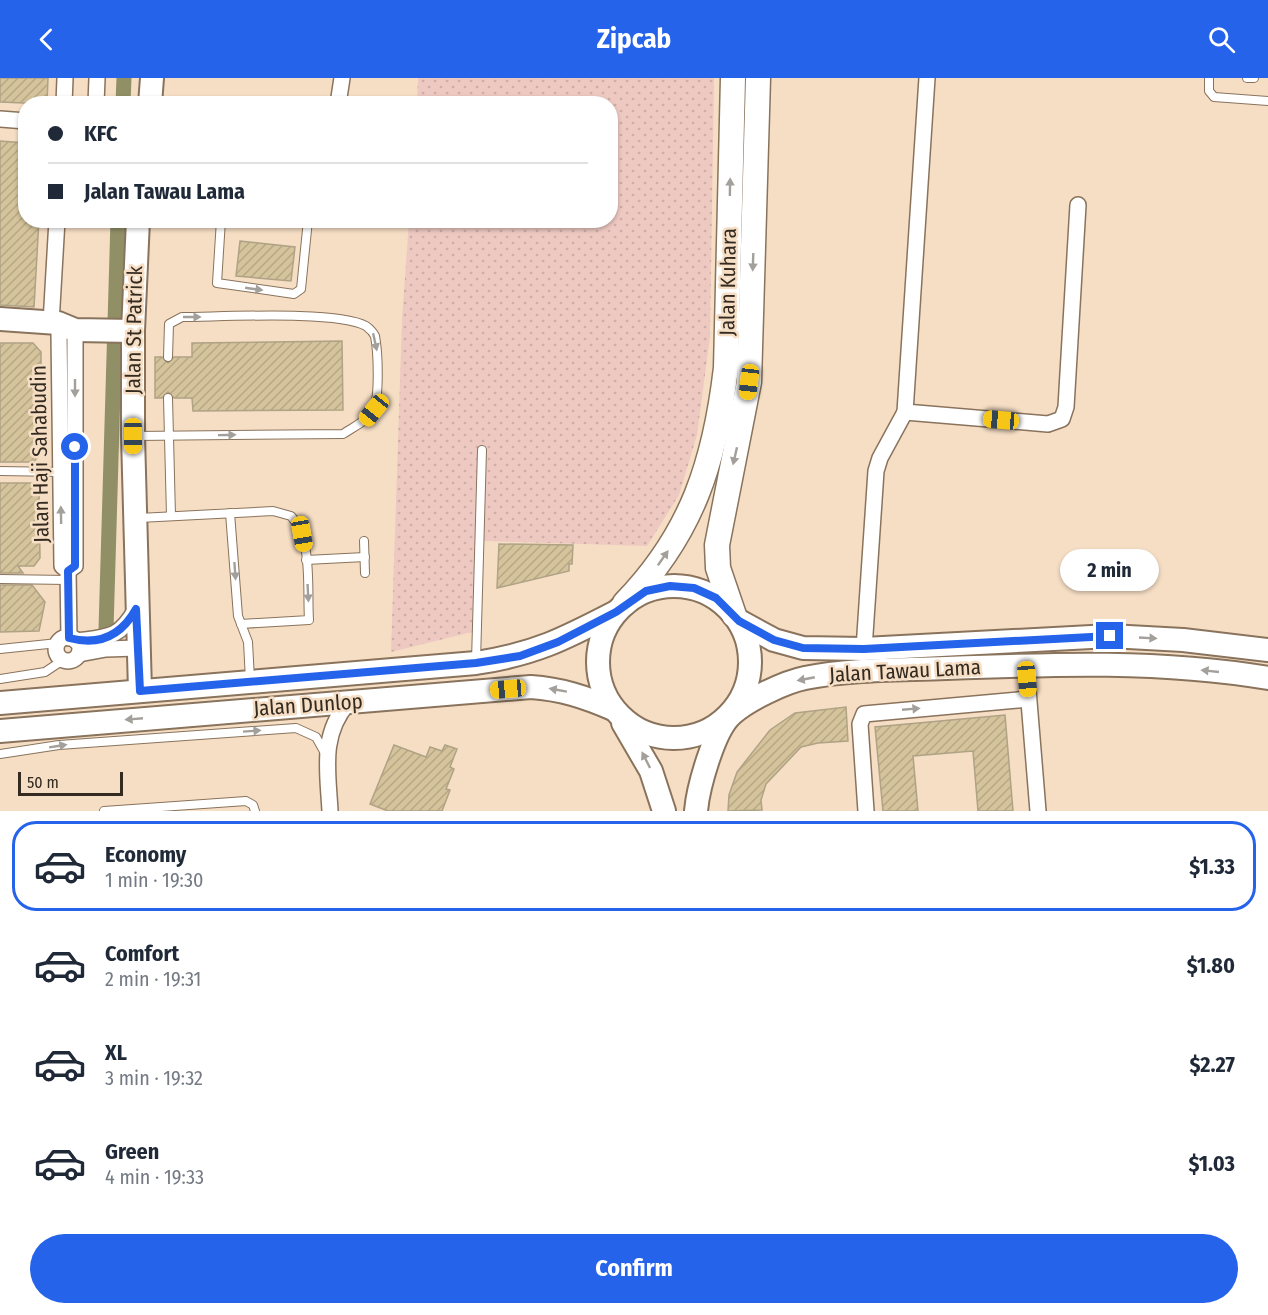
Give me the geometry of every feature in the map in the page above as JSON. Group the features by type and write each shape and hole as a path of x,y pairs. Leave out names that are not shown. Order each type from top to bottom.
{"main road":[{"path":"151,96 152,78"},
{"name":"Jalan Kuhara","path":"621,607 659,564 687,519 710,459 721,408 726,368 733,78"},
{"name":"Jalan Kuhara","path":"737,618 718,568 717,545 749,382 758,78"},
{"name":"Jalan St Patrick","path":"137,228 119,331 133,436 137,648 140,691"},
{"path":"0,319 61,335"},
{"path":"0,330 61,335 119,331"},
{"path":"664,811 651,771 602,691 597,670 598,649 604,629 621,607 646,591 678,587 694,588 716,598 737,618 749,645 751,669 744,694 730,714 706,765 696,811"},
{"name":"Jalan Dunlop","path":"0,703 476,663 520,656 558,642 621,607"},
{"name":"Jalan Tawau Lama","path":"737,618 774,640 803,648 864,649 1110,636 1183,640 1268,650"},
{"name":"Jalan Tawau Lama","path":"730,714 785,684 805,678 870,672 1026,665 1167,666 1268,678"},
{"name":"Jalan Dunlop","path":"0,731 348,704 531,687 565,691 615,712"},
{"path":"140,691 168,707 209,713"},
{"path":"615,712 638,730 661,738 687,738 711,730 730,714"}],"street":[{"path":"64,96 65,78"},
{"path":"96,96 97,78"},
{"path":"339,96 342,78"},
{"path":"864,649 876,471 880,458 905,412 927,78"},
{"path":"0,119 18,120"},
{"path":"905,412 1048,424 1062,419 1066,407 1078,205"},
{"path":"61,228 61,335 75,352"},
{"name":"Jalan Haji Sahabudin","path":"61,335 75,352 75,566 68,575"},
{"name":"Jalan Haji Sahabudin","path":"61,335 62,566 68,575 71,644"},
{"path":"71,644 116,634 123,629 136,609"},
{"path":"71,644 106,649 137,648"},
{"path":"63,660 71,661 71,644"},
{"path":"1026,665 1038,811"},
{"path":"866,811 860,724 864,714 1028,699"},
{"path":"330,811 328,760 332,725 348,704"}],"lane":[{"path":"1209,78 1209,91 1214,97 1268,100"},
{"path":"1247,78 1254,78"},
{"path":"220,228 217,283 294,294 301,289 307,228"},
{"path":"133,436 343,434 365,420 374,410 377,344 375,336 366,326 318,317 182,317 168,324 168,357"},
{"path":"168,398 171,516"},
{"path":"476,663 482,450"},
{"path":"0,471 61,472"},
{"path":"134,518 273,511 291,516 302,534 306,560 309,620 241,624"},
{"path":"230,513 241,624 248,642 250,682"},
{"path":"364,541 365,573"},
{"path":"306,560 364,557"},
{"path":"0,579 68,575"},
{"path":"0,649 71,644"},
{"path":"0,679 45,672 63,660"},
{"path":"0,754 59,745 296,728 316,737 328,760"},
{"path":"104,811 246,801 253,805 255,811"}],"shaded area":[{"path":"418,78 714,78 710,337 697,435 679,495 647,546 484,541 486,447 478,447 472,632 391,652 402,320 409,228 618,228 618,96 417,96"}],"building":[{"path":"0,78 48,78 47,96 18,96 18,103 0,102"},
{"path":"0,141 18,142 18,228 39,228 34,307 0,305"},
{"path":"240,241 295,247 291,281 236,276"},
{"path":"342,341 343,410 193,411 192,398 174,398 168,392 162,398 155,398 155,357 162,357 168,363 174,357 192,357 192,343"},
{"path":"0,343 33,343 41,352 41,452 34,462 0,462"},
{"path":"0,483 34,483 39,488 40,558 34,566 18,566 23,573 0,573"},
{"path":"499,544 573,545 572,564 569,564 569,571 497,588"},
{"path":"0,585 32,585 45,602 39,631 0,632"},
{"path":"846,707 848,741 818,743 801,747 766,784 761,800 762,810 728,811 729,795 737,772 770,730 795,713"},
{"path":"1005,715 1013,811 978,811 973,751 913,756 918,811 883,811 875,727"},
{"path":"394,745 426,757 430,747 442,751 445,745 457,749 450,767 454,769 446,789 450,790 442,811 388,811 370,804"}],"waterway":[{"path":"123,96 124,78"},
{"path":"106,630 118,228"}],"route":[{"path":"75,447 75,566 68,571 69,638 76,641 116,634 129,622 136,609 140,691 476,663 520,656 558,642 616,612 625,603 646,591 670,586 694,588 716,598 739,621 774,640 803,648 864,649 1110,636"}]}
